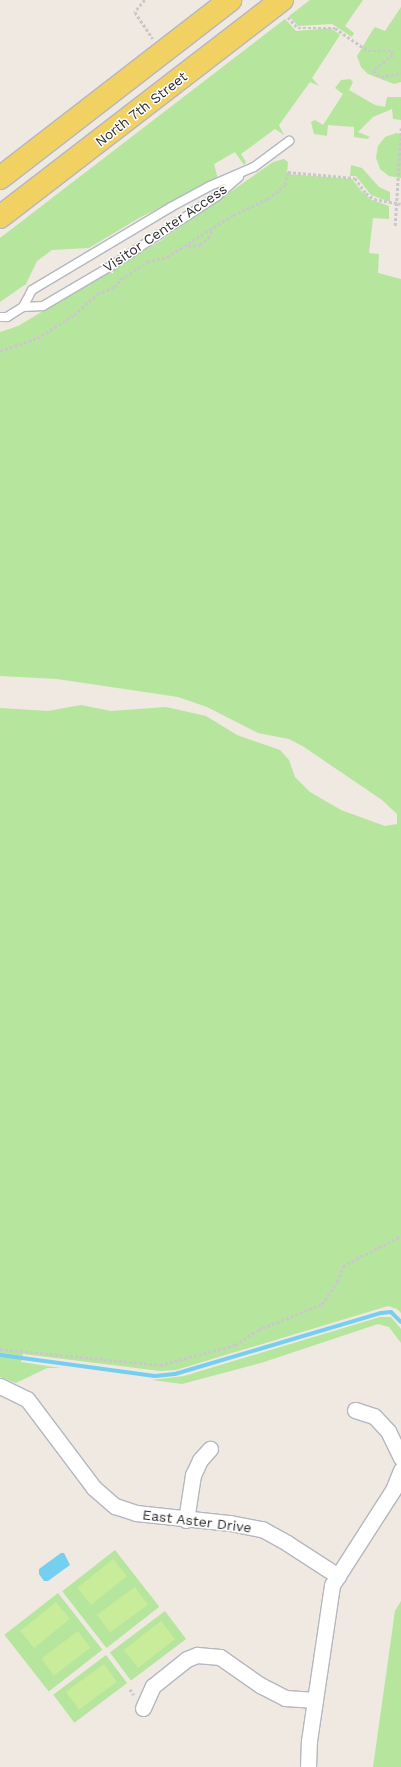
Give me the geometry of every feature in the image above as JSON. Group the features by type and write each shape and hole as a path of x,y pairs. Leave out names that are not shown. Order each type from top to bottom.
{"main road":[{"path":"0,178 230,0"},
{"name":"North 7th Street","path":"0,217 279,3"},
{"path":"162,53 181,78"}],"street":[{"name":"East Aster Drive","path":"0,1386 27,1400 102,1497 115,1506 136,1513 186,1520 230,1523 262,1529 338,1576"},
{"path":"355,1410 374,1416 388,1431 401,1458"},
{"path":"186,1520 193,1475 200,1460 210,1449"},
{"path":"308,1767 315,1700 329,1597 332,1585 393,1490 401,1470"},
{"path":"143,1708 153,1686 187,1659 197,1655 220,1657 260,1685 285,1698 315,1700"}],"lane":[{"path":"244,173 289,140"},
{"name":"Visitor Center Access","path":"23,307 32,290 171,207 210,186 244,173"},
{"name":"Visitor Center Access","path":"0,317 7,317 23,307 42,306 111,266 217,196 244,173"}],"path":[{"path":"145,0 136,12 162,53"},
{"path":"279,3 298,28 335,28 368,51 392,51 393,55 373,71 381,77 401,73"},
{"path":"395,226 395,205 401,128"},
{"path":"0,352 37,338 74,315 97,294 114,288 122,279 147,262 167,257 197,240 214,227 279,192 288,179 288,172 356,178 366,193 374,198 395,205 401,204"},
{"path":"184,246 200,244 208,238 214,227"},
{"path":"0,1350 160,1365 235,1345 258,1330 322,1304 337,1282 343,1266 401,1236"}],"green space":[{"path":"310,0 363,0 345,26 354,33 352,37 332,24 298,26 289,16"},
{"path":"401,7 401,82 394,84 368,74 361,67 357,56 375,27 385,31"},
{"path":"285,19 296,31 331,28 340,35 312,78 319,86 310,82 279,125 284,135 275,129 241,154 246,162 244,165 235,152 214,164 218,179 139,218 89,248 52,250 37,261 26,284 0,302 0,238"},
{"path":"350,79 353,82 349,90 375,105 385,107 387,97 401,97 401,120 393,119 392,109 373,117 358,132 370,137 367,139 354,137 354,127 328,125 327,136 314,134 311,122 315,120 323,125 343,94 335,88 341,80"},
{"path":"396,133 401,134 401,178 389,176 380,169 376,158 378,146 385,137"},
{"path":"284,159 288,162 287,174 352,179 362,192 372,200 389,206 389,219 373,218 369,253 379,254 378,273 401,279 401,1313 397,1309 388,1306 176,1370 160,1371 23,1354 21,1362 61,1368 47,1368 16,1383 0,1377 0,708 48,711 81,705 111,711 166,707 206,716 237,735 280,750 289,760 295,777 310,792 341,810 385,826 397,824 397,814 382,800 304,747 289,739 258,733 207,707 178,697 57,679 0,676 0,332 18,326 160,241 273,162"},
{"path":"351,165 362,168 379,187 390,192 390,202 371,195 356,176 350,176"},
{"path":"380,1317 391,1317 401,1329 401,1343 389,1327 378,1324 264,1362 182,1384 152,1380 184,1376"},
{"path":"115,1550 159,1607 107,1648 62,1591"},
{"path":"113,1559 127,1576 91,1605 77,1588"},
{"path":"135,1587 148,1605 110,1632 97,1615"},
{"path":"58,1593 102,1650 49,1692 4,1635"},
{"path":"401,1601 401,1767 373,1767 395,1611"},
{"path":"56,1602 70,1619 34,1648 20,1631"},
{"path":"165,1611 186,1639 131,1680 110,1653"},
{"path":"161,1621 175,1639 138,1668 124,1650"},
{"path":"78,1631 91,1648 54,1675 41,1659"},
{"path":"106,1655 127,1683 74,1723 53,1695"},
{"path":"104,1664 117,1682 79,1709 66,1692"}],"water":[{"path":"61,1553 64,1553 70,1565 48,1581 44,1581 39,1574 39,1569"}],"waterway":[{"path":"0,1355 155,1376 175,1374 381,1313 391,1312 401,1322"}]}
